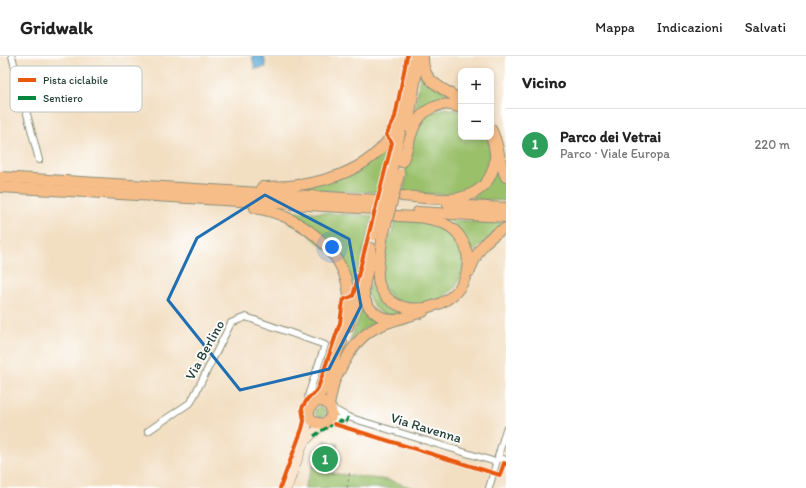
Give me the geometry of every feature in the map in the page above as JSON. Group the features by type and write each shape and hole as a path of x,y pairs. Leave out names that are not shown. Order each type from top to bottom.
{"main road":[{"path":"152,186 183,183 257,187 284,186 311,183 355,168 367,161 385,144 397,125 406,91 412,56"},
{"path":"402,162 419,56"},
{"path":"423,56 424,70 428,78 458,99"},
{"path":"304,442 326,421 332,412 330,407 332,389 344,350 364,296 395,174 406,102 406,91"},
{"path":"395,174 408,148 414,125 423,114 430,109 441,105 451,105 458,107"},
{"path":"494,135 502,168 506,177"},
{"path":"399,206 456,199 466,197 476,192 488,180 494,165 496,154 492,140"},
{"path":"0,177 356,199 376,205 345,208 0,187"},
{"path":"190,198 217,205 256,208 276,213 300,225 320,240 332,254 346,281 349,297 347,316 338,350 325,386 310,408 304,442 287,488"},
{"path":"379,236 382,252 378,269 379,281 385,295 393,302 410,308 425,308 446,300 460,288 466,273 468,259 465,246 457,233 448,226 427,219 399,206"},
{"path":"399,206 506,208"},
{"path":"399,206 506,217"},
{"path":"335,380 349,352 360,338 376,327 438,307 456,298 465,285 482,245 492,236 506,228"},
{"path":"338,350 343,341 353,310 370,248 379,236"},
{"path":"370,248 371,255 363,289 364,296 370,309 380,316 390,320 400,319"},
{"path":"314,403 323,401 330,407"},
{"path":"309,415 314,422 320,424 326,421"}],"street":[{"path":"12,56 14,66"},
{"path":"26,112 38,160"},
{"name":"Via Berlino","path":"148,431 191,402 231,323 246,317 325,345 308,398 314,403"},
{"name":"Via Ravenna","path":"330,407 348,416 497,460 506,460"},
{"path":"326,421 348,416"},
{"path":"489,488 506,429"}],"path":[{"path":"347,488 350,472"}],"highlighted area":[{"path":"265,195 349,239 361,306 329,369 240,390 168,300 197,238"}],"green space":[{"path":"420,71 455,100 415,117"},
{"path":"445,108 458,110 458,140 488,140 492,163 479,185 456,195 403,193 407,174 405,174 416,128 428,114"},
{"path":"390,145 379,192 299,190"},
{"path":"497,167 506,184 506,201 472,199"},
{"path":"280,210 373,216 352,295 341,262"},
{"path":"396,219 415,220 447,229 462,246 464,269 456,287 442,298 416,306 394,299 382,283 381,265 389,236 391,236"},
{"path":"450,220 506,223 473,252 463,235"},
{"path":"373,277 408,312 387,315 378,311 367,294"},
{"path":"362,309 368,317 380,322 363,330 349,344"},
{"path":"318,407 322,407 324,408 324,416 318,417 315,414 315,410"},
{"path":"324,440 338,444 329,473 388,480 414,488 304,488"}],"water":[{"path":"252,56 264,56 266,67 255,69"}],"marked path":[{"path":"314,436 339,421 346,422 348,417"}],"cycle path":[{"path":"280,488 302,429 304,421 302,408 308,398 313,395 318,388 340,323 343,301 353,296 392,143 386,135 395,117 407,56"},
{"path":"334,424 500,475 504,463 506,464"}],"place":[{"name":"Parco dei Vetrai","path":"325,459"}]}
